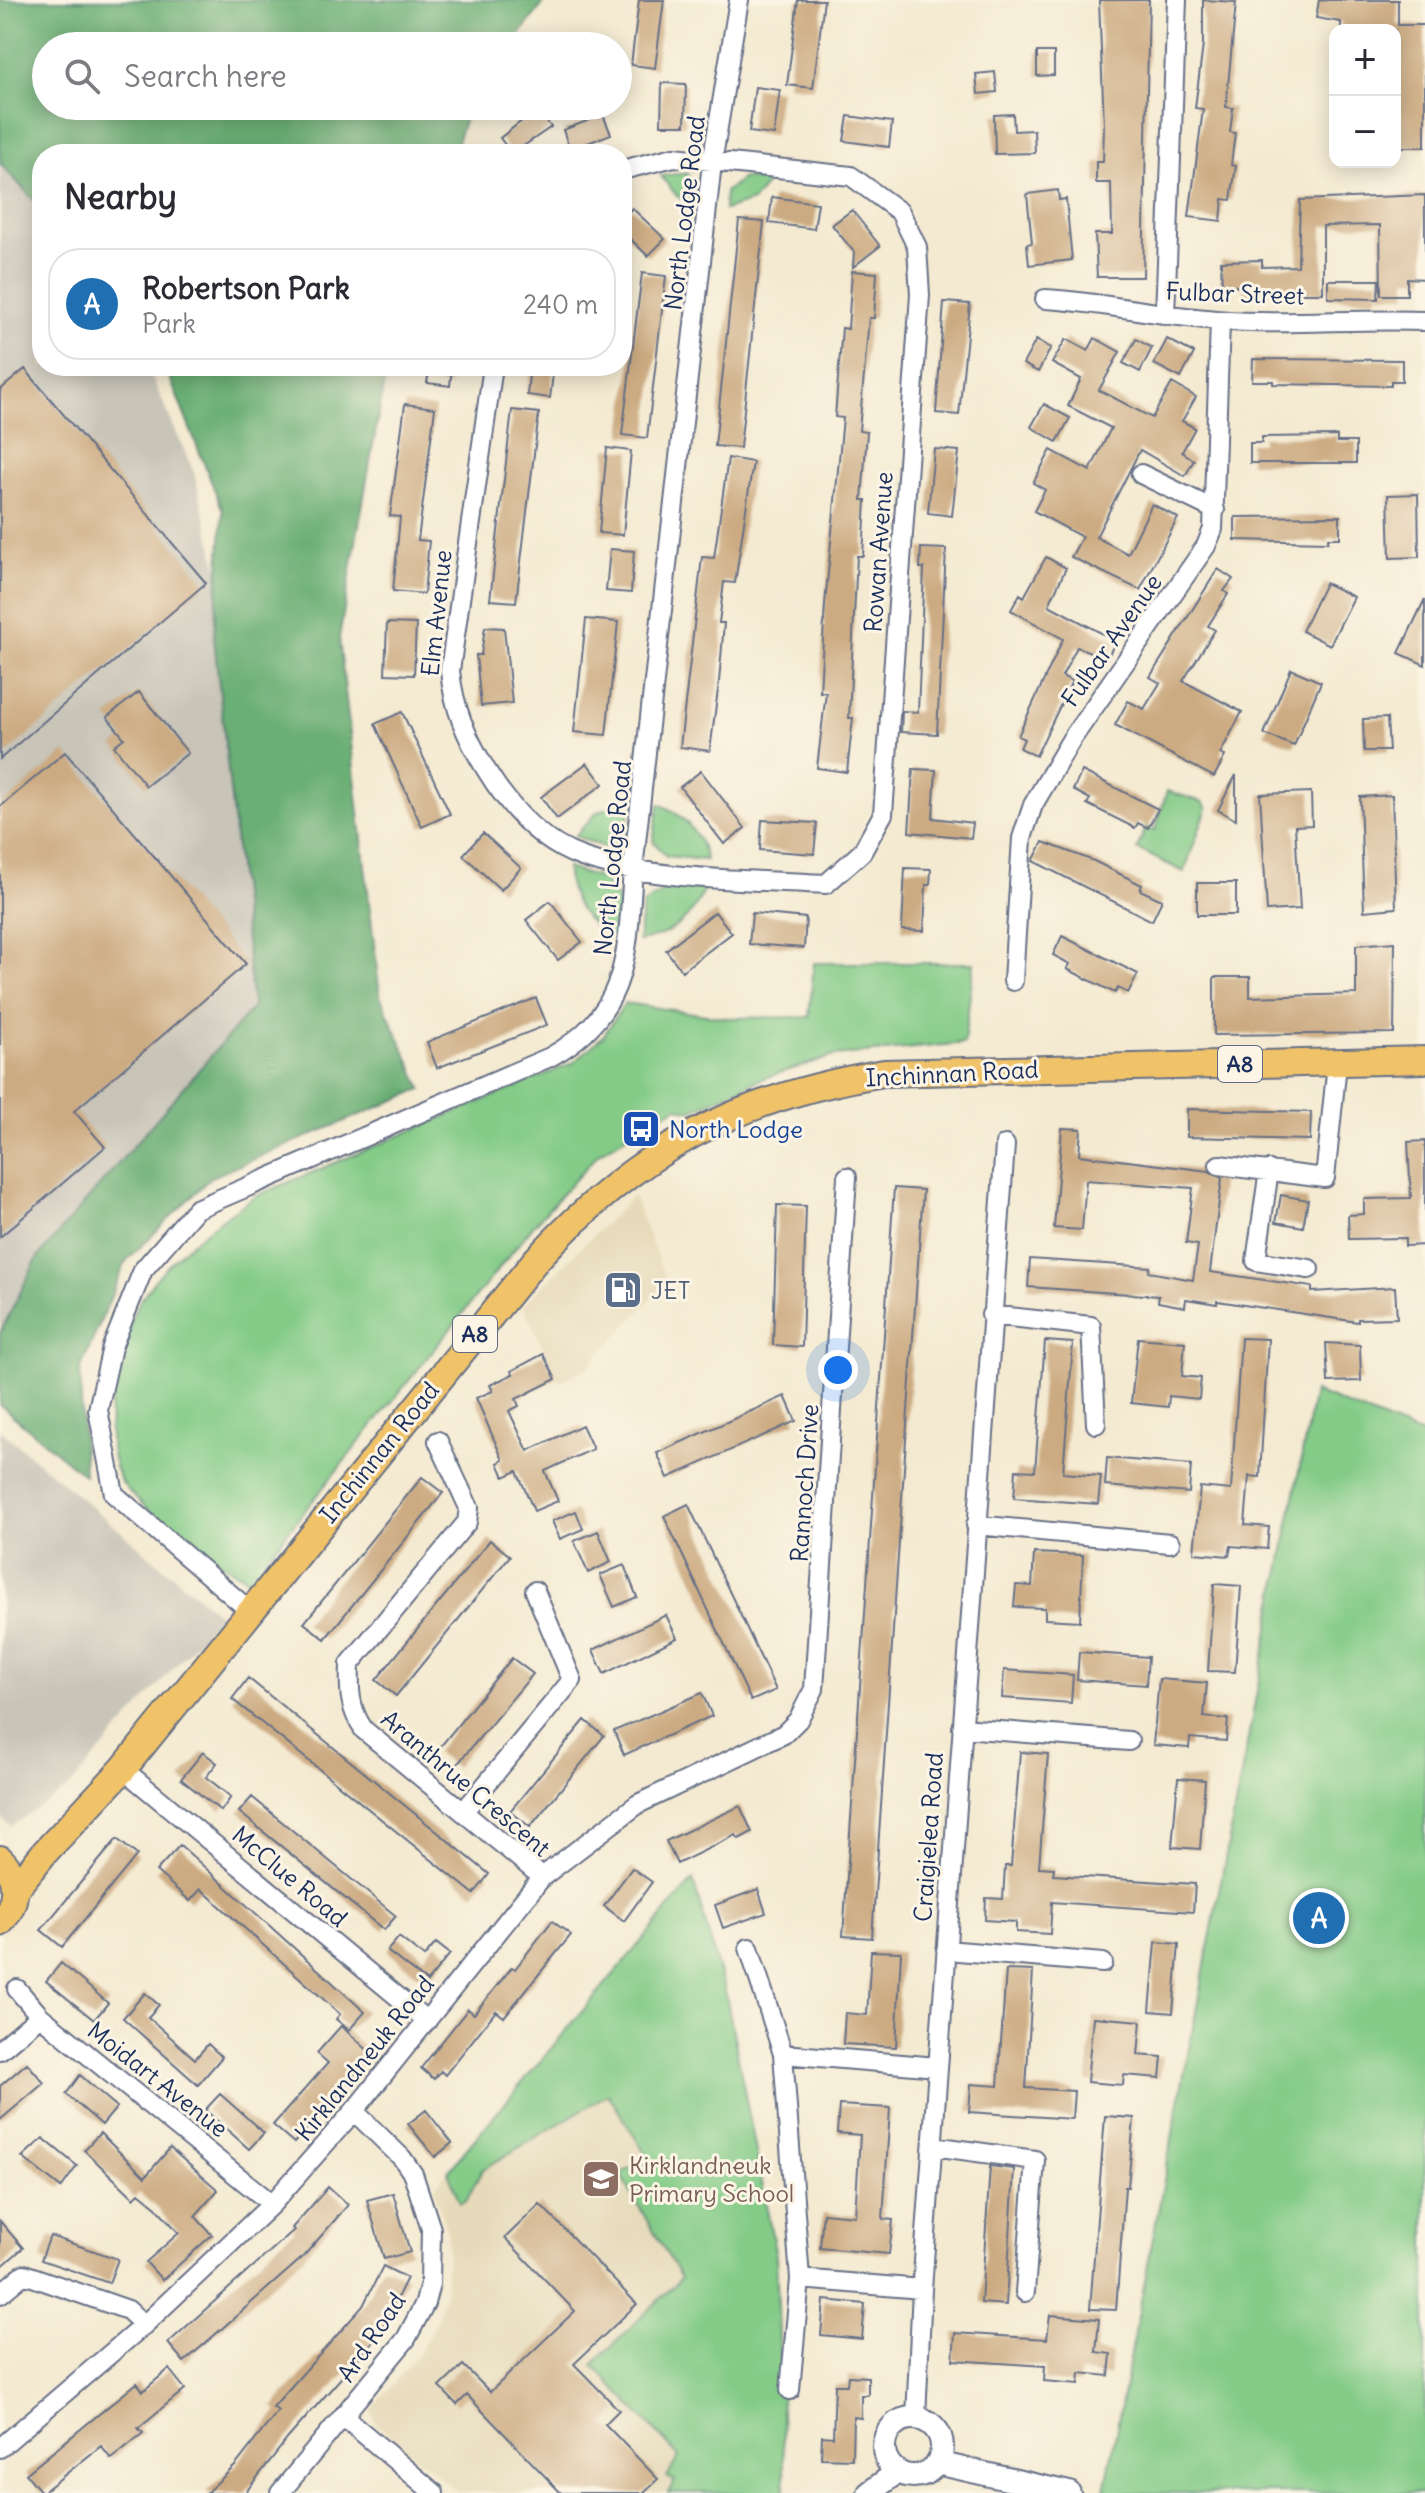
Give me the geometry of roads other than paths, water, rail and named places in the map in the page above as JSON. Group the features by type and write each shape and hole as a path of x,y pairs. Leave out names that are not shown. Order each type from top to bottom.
{"main road":[{"name":"Inchinnan Road","path":"0,1923 14,1902 15,1889 45,1852 123,1769 536,1260 567,1226 617,1183 686,1137 751,1106 846,1079 942,1070 1425,1060"},
{"path":"15,1889 2,1860 45,1852"}],"street":[{"name":"North Lodge Road","path":"250,1611 114,1494 98,1410 112,1347 143,1270 196,1209 577,1042 598,1020 618,989 627,962 633,869 712,163 739,0"},
{"path":"1165,315 1177,0"},
{"path":"632,168 674,157 712,163"},
{"name":"Rowan Avenue","path":"633,869 826,884 862,852 883,814 920,295 917,247 900,212 851,176 712,163"},
{"name":"Fulbar Street","path":"1045,299 1090,301 1165,315 1220,321 1425,321"},
{"name":"Fulbar Avenue","path":"1013,981 1022,838 1033,805 1071,740 1206,546 1215,510 1220,321"},
{"name":"Elm Avenue","path":"492,376 450,671 453,704 467,739 512,809 557,845 583,858 633,869"},
{"path":"1141,474 1215,510"},
{"path":"1219,1165 1325,1178 1337,1064"},
{"name":"Craigielea Road","path":"916,2418 922,2289 1005,1145"},
{"path":"1269,1170 1256,1261 1309,1269"},
{"name":"Rannoch Drive","path":"784,1734 798,1720 814,1689 847,1177"},
{"path":"991,1315 1091,1326 1096,1424"},
{"name":"Aranthrue Crescent","path":"438,1441 469,1508 467,1522 350,1664 349,1694 355,1718 364,1730 542,1877"},
{"path":"976,1525 1170,1543"},
{"path":"464,1811 572,1680 535,1591"},
{"name":"Craigielea Road","path":"962,1728 1129,1741"},
{"name":"Kirklandneuk Road","path":"0,2448 144,2325 272,2204 354,2111 542,1877 566,1855 638,1804 784,1734"},
{"name":"McClue Road","path":"123,1769 427,2021"},
{"path":"749,1948 783,2054 800,2279 790,2390"},
{"name":"Craigielea Road","path":"946,1950 1103,1963"},
{"name":"Moidart Avenue","path":"17,1989 40,2016 272,2204"},
{"path":"0,2050 40,2016"},
{"path":"783,2054 938,2067"},
{"name":"Ard Road","path":"280,2493 344,2417 417,2320 428,2293 433,2257 431,2229 413,2174 402,2158 354,2111"},
{"path":"933,2146 1035,2160 1025,2292"},
{"path":"0,2294 24,2274 128,2310 144,2325"},
{"path":"800,2279 922,2289"},
{"path":"344,2417 434,2493"},
{"path":"937,2463 942,2444 934,2426 916,2418 897,2422 885,2437 885,2456 897,2472 914,2476 937,2463 1069,2493"},
{"path":"869,2493 897,2472"}],"place":[{"name":"North Lodge","path":"641,1129"},
{"name":"JET","path":"623,1290"},
{"name":"Robertson Park","path":"1319,1918"},
{"name":"Kirklandneuk Primary School","path":"601,2179"}]}
